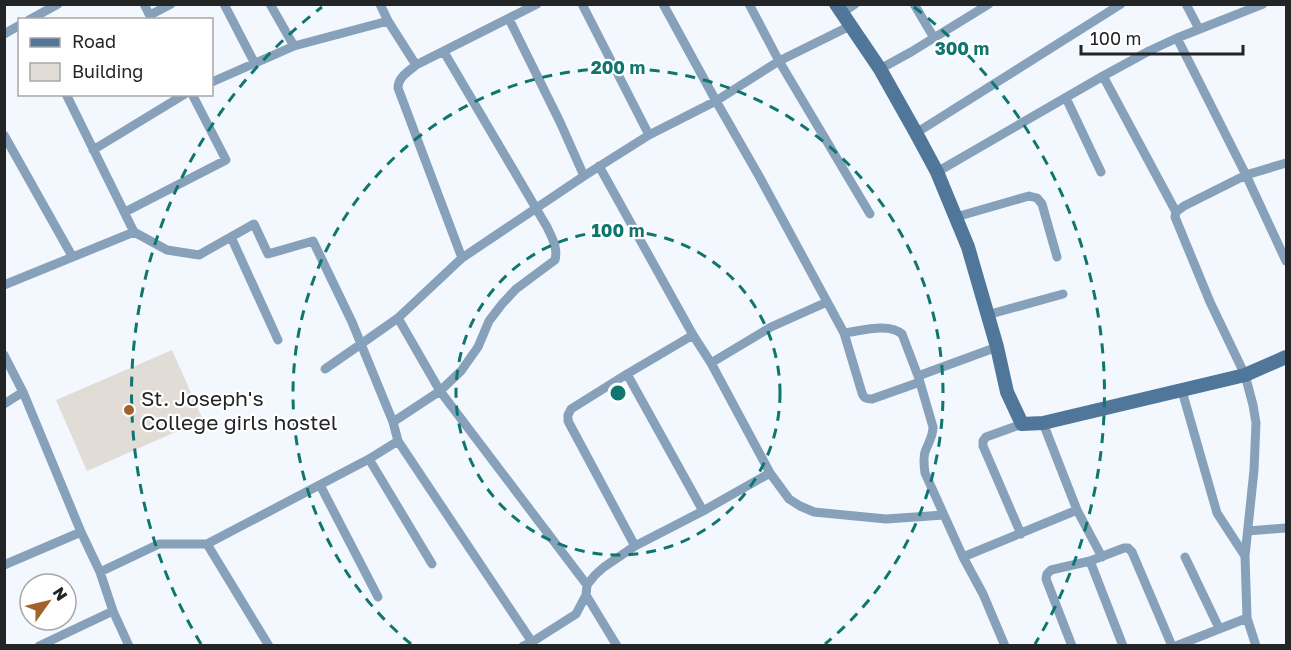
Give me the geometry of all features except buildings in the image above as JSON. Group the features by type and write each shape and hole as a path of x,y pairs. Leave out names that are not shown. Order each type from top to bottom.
{"street":[{"path":"32,4 33,17 58,4"},
{"path":"144,4 151,17 171,4"},
{"path":"224,4 254,62"},
{"path":"270,4 294,46"},
{"path":"380,4 416,65"},
{"path":"462,258 398,88 398,82 416,65 537,4"},
{"path":"582,4 650,135"},
{"path":"663,4 844,333 864,397 872,399 996,347"},
{"path":"749,4 779,61 870,214"},
{"path":"855,4 839,9 879,69 937,172 968,247 1007,392 1022,424"},
{"path":"914,4 934,38"},
{"path":"879,69 988,4"},
{"path":"916,133 1121,4"},
{"path":"1186,4 1199,29"},
{"path":"937,172 1103,76 1177,38 1263,4"},
{"path":"509,19 584,176"},
{"path":"213,82 294,46 388,21"},
{"path":"4,34 18,26"},
{"path":"325,369 398,318 462,258 599,166 650,135 716,101 779,61 850,26"},
{"path":"1177,38 1287,261"},
{"path":"393,422 440,391 461,371 478,347 489,321 502,304 516,289 555,260 555,243 444,52"},
{"path":"1103,76 1176,212 1176,222 1245,375 1254,405 1256,423 1254,470 1245,556 1247,618 1256,645"},
{"path":"67,96 135,232 167,250 200,255 254,224 268,254 313,241 361,345 393,422 398,441 527,644 576,614 586,595 587,585 604,567 635,546 703,511 770,472"},
{"path":"93,150 182,96"},
{"path":"124,212 226,160 193,96"},
{"path":"1066,98 1101,172"},
{"path":"4,135 72,256"},
{"path":"1176,212 1246,175 1287,163"},
{"path":"599,166 770,472 789,499 814,512 885,519 944,515"},
{"path":"956,217 1029,196 1037,198 1042,204 1057,257"},
{"path":"4,285 135,232"},
{"path":"231,237 278,340"},
{"path":"987,315 1063,294"},
{"path":"711,363 771,327 827,302"},
{"path":"398,318 440,391 587,585"},
{"path":"844,333 896,329 902,334 919,379 933,427 933,435 923,460 926,473 1005,645"},
{"path":"635,546 568,421 568,415 571,409 693,335"},
{"path":"4,355 100,572 113,611 129,645"},
{"path":"1021,534 983,446 986,436 1022,424 1043,423 1245,375 1284,360"},
{"path":"627,374 703,511"},
{"path":"1182,391 1218,513 1245,556"},
{"path":"4,404 22,393"},
{"path":"1043,423 1077,510 1102,557"},
{"path":"100,572 159,544 207,544 369,459 398,441"},
{"path":"369,459 432,564"},
{"path":"320,485 378,597"},
{"path":"963,557 1077,510"},
{"path":"1248,531 1287,528"},
{"path":"4,565 81,532"},
{"path":"207,544 269,645"},
{"path":"1072,645 1046,579 1047,574 1051,570 1090,561 1124,548 1132,552 1174,645 1247,618"},
{"path":"1185,557 1219,628"},
{"path":"1090,561 1123,645"},
{"path":"586,595 617,645"},
{"path":"39,645 113,611"}],"place":[{"name":"St. Joseph's College girls hostel","path":"129,410"}]}
